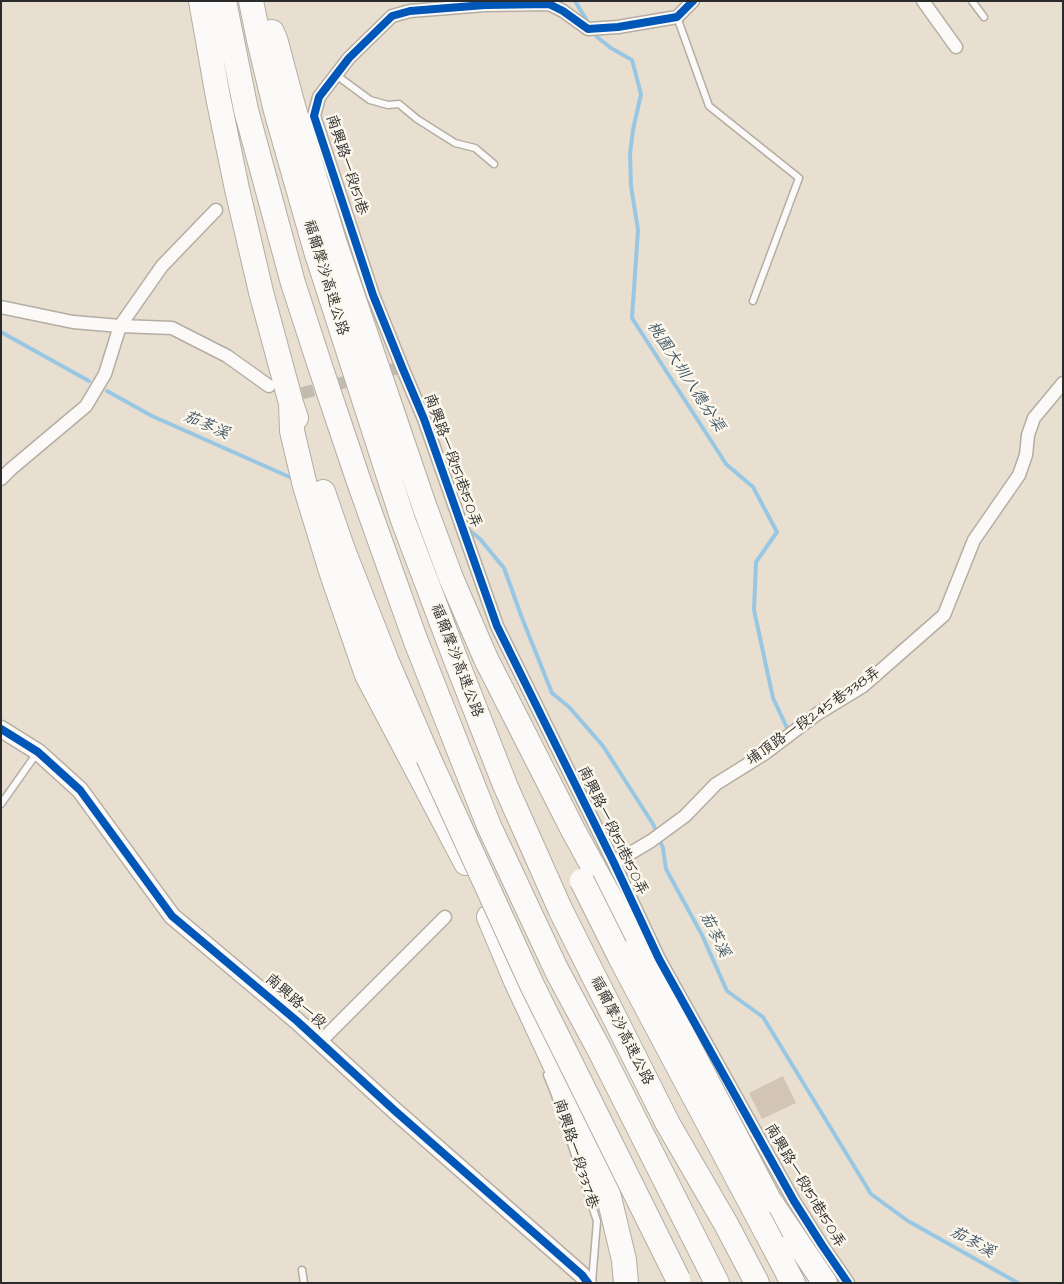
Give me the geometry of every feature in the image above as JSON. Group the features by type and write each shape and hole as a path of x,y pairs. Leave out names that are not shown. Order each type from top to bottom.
{"highway":[{"path":"201,1 237,189 291,403 354,578 387,662 428,757 532,985 679,1283"},
{"name":"福爾摩沙高速公路","path":"224,1 246,110 293,283 359,482 415,639 489,826 557,971 599,1049 717,1283"},
{"name":"福爾摩沙高速公路","path":"251,1 276,111 316,251 397,502 505,785 561,911 663,1115 726,1224 757,1283"},
{"path":"259,1 276,42 293,106 334,241 425,508 451,578 486,659 523,755 559,834 625,966 793,1283"},
{"path":"291,403 292,431 305,486 331,572 367,675 466,864 516,982 563,1082 608,1193 624,1260 626,1283"},
{"path":"486,659 573,830 637,947 769,1200 810,1283"},
{"path":"563,1082 598,1143 672,1283"},
{"path":"769,1200 825,1283"}],"street":[{"path":"677,17 693,1"},
{"path":"923,1 956,47"},
{"name":"南興路一段151巷","path":"402,367 373,295 314,116 319,97 349,58 392,16 410,12 485,5 549,4 593,29 618,27 677,17"},
{"path":"1,479 86,406 105,374 120,326 162,266 216,210"},
{"path":"1,307 73,322 172,328 226,356 269,386"},
{"name":"南興路一段151巷150弄","path":"402,367 424,419 497,626 614,864 648,938 690,1017 794,1201 848,1283"},
{"name":"埔頂路一段245巷338弄","path":"614,864 685,816 716,784 764,754 817,714 863,686 944,615 974,540 1019,475 1026,455 1028,435 1034,418 1063,383"},
{"name":"南興路一段","path":"1,729 38,752 80,790 172,916 297,1020 394,1110 582,1275 588,1283"},
{"path":"320,1042 445,917"}],"lane":[{"path":"972,1 984,17"},
{"path":"677,17 709,106 799,178 753,300"},
{"path":"336,75 370,100 388,105 399,104 455,143 475,148 494,164"},
{"path":"1,804 38,752"},
{"name":"南興路一段337巷","path":"543,1066 554,1092 596,1221 591,1283"},
{"path":"302,1270 304,1283"}],"building":[{"path":"783,1076 796,1103 762,1119 749,1093"}],"waterway":[{"name":"桃園大圳八德分渠","path":"575,1 589,24"},
{"name":"桃園大圳八德分渠","path":"594,32 597,37 611,48 632,60 641,94 630,154 631,186 638,230 632,318 726,464 753,487 777,532 756,562 754,610 773,698 788,730"},
{"name":"茄苳溪","path":"1,332 89,381"},
{"name":"茄苳溪","path":"107,391 152,416 294,479"},
{"name":"茄苳溪","path":"469,530 480,539 504,568 552,693 569,707 603,746 653,824 663,848 666,869 702,935 727,991 763,1017 871,1194 908,1221 1018,1283"}],"tunnel":[{"path":"285,393 292,396 402,367"}],"cycle path":[{"path":"693,1 677,17 618,27 588,29 563,11 549,4 485,5 410,11 392,16 349,58 319,97 314,116 373,295 424,419 497,626 614,863 659,959 794,1201 848,1283"},
{"path":"1,729 38,752 80,790 172,916 297,1021 394,1110 582,1275 588,1283"}]}
